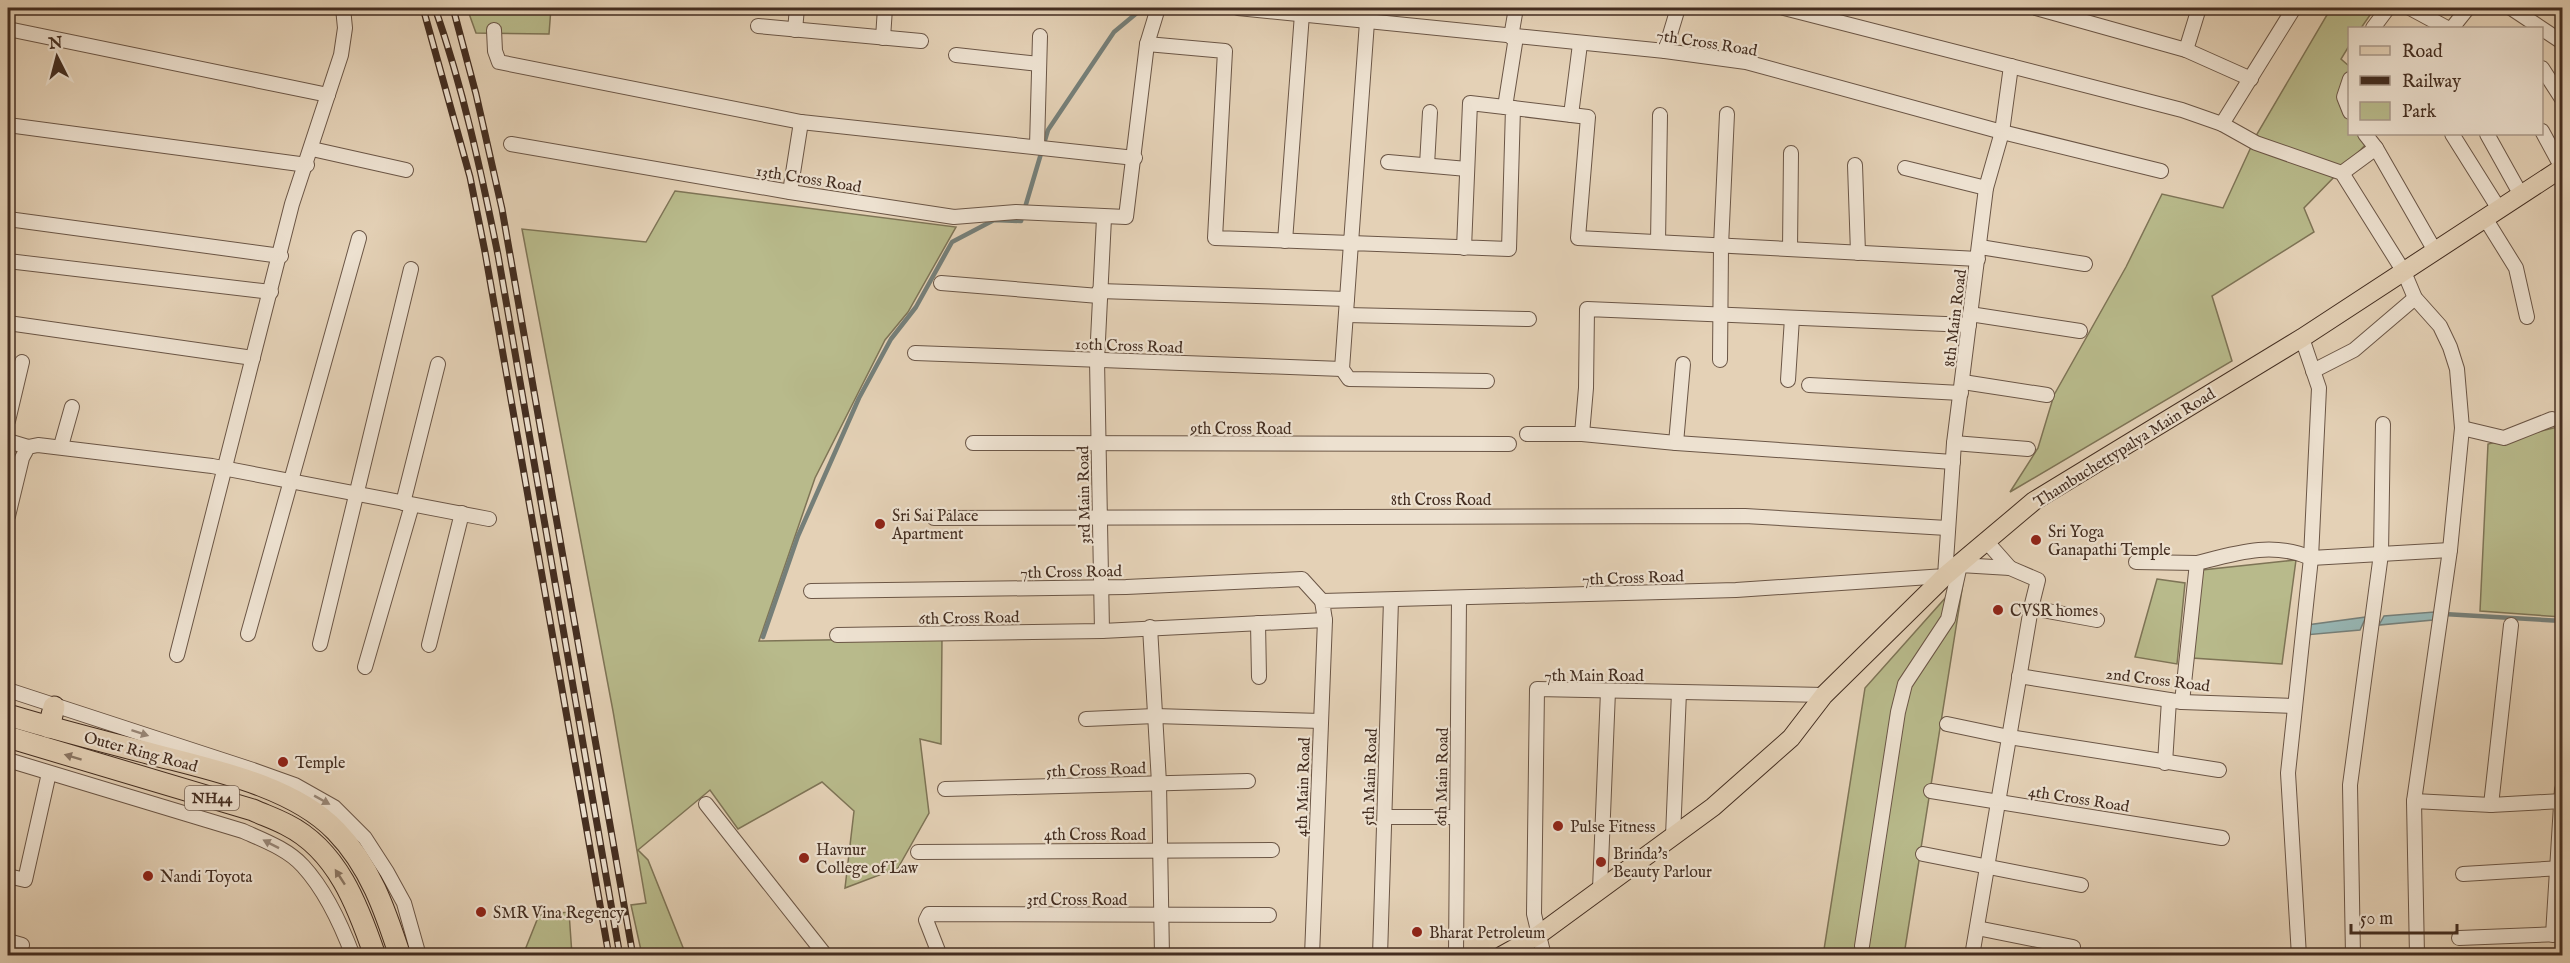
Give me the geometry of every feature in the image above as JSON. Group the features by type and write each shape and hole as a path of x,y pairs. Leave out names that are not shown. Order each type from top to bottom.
{"highway":[{"path":"49,728 54,707"},
{"name":"Outer Ring Road","path":"8,714 49,728 210,770 266,788 303,806 336,830 361,863 382,899 400,956"},
{"name":"Outer Ring Road","path":"8,737 253,810 289,825 314,844 330,862 350,892 375,956"}],"main road":[{"name":"Thambuchettypalya Main Road","path":"1501,956 1537,936 1713,807 1791,738 1824,695 1945,576 2034,501 2302,338 2562,168"}],"street":[{"path":"177,656 223,468 281,256 292,204 307,165 341,55 345,28 343,8"},
{"path":"795,30 797,8"},
{"path":"883,38 885,8"},
{"path":"1104,218 1126,218 1147,44 1158,8"},
{"name":"7th Cross Road","path":"1238,8 1665,51 1746,62 2002,132 2161,171"},
{"path":"1147,44 1225,51 1215,238 1509,249 1509,108 1516,8"},
{"path":"1665,51 1678,8"},
{"path":"1784,8 2182,110 2222,124 2256,143 2342,173 2404,272 2415,298 2440,326 2457,369 2462,428 2450,550 2414,801 2417,956"},
{"path":"2036,8 2186,50 2251,79"},
{"path":"2186,50 2199,8"},
{"path":"2222,124 2294,8"},
{"path":"2374,27 2388,8"},
{"path":"2410,8 2445,27"},
{"path":"2453,27 2468,8"},
{"path":"2511,8 2540,27"},
{"path":"1285,241 1302,14"},
{"path":"1342,369 1367,22"},
{"path":"758,26 921,41"},
{"path":"8,29 328,95"},
{"path":"2543,29 2562,42"},
{"path":"494,30 495,51 499,62 801,122 1053,147 1135,158"},
{"path":"1037,146 1040,36"},
{"path":"1571,115 1580,44"},
{"path":"956,55 1040,64"},
{"name":"8th Main Road","path":"1945,576 1954,443 1986,188 2002,132 2011,66"},
{"path":"2543,71 2562,99"},
{"path":"2348,83 2344,97 2348,109"},
{"path":"1464,248 1470,103 1588,117 1578,238 1858,254 1979,253 2085,264"},
{"path":"1426,165 1430,112"},
{"path":"1720,360 1721,246 1727,114"},
{"path":"1658,242 1660,115"},
{"path":"790,192 801,122"},
{"path":"8,125 307,165"},
{"path":"2366,135 2376,148 2435,251"},
{"path":"2452,135 2517,268 2527,317"},
{"path":"2488,135 2522,195"},
{"path":"2543,135 2562,168"},
{"name":"13th Cross Road","path":"511,144 790,192 954,217 1016,212 1104,218"},
{"path":"2342,173 2376,148"},
{"path":"312,149 405,170"},
{"path":"1790,249 1791,153"},
{"path":"1388,162 1467,168"},
{"path":"1855,165 1858,254"},
{"path":"1905,168 1986,188"},
{"name":"3rd Main Road","path":"1102,632 1097,360 1104,218"},
{"path":"8,219 281,256"},
{"path":"248,633 359,238"},
{"path":"8,261 271,292"},
{"path":"320,644 411,269"},
{"path":"941,283 1099,293 1347,299"},
{"path":"2313,371 2362,344 2415,298"},
{"path":"1582,434 1586,388 1587,309 1792,318 1970,320 2080,332"},
{"path":"1346,315 1529,319"},
{"path":"1788,380 1792,318"},
{"path":"8,323 253,358"},
{"path":"2299,956 2288,773 2293,706 2311,558 2319,388 2302,338"},
{"name":"10th Cross Road","path":"915,353 1342,369 1349,378 1486,381"},
{"path":"8,421 22,362"},
{"path":"365,667 407,504 438,364"},
{"path":"1676,443 1683,364"},
{"path":"1809,385 1962,388 2047,395"},
{"path":"61,446 72,407"},
{"path":"2462,428 2504,438 2552,420"},
{"path":"2353,956 2350,785 2375,617 2381,554 2384,424"},
{"path":"1527,434 1582,434 1676,443 1953,462"},
{"path":"8,441 28,447 61,446 223,468 489,519"},
{"name":"9th Cross Road","path":"973,443 1509,444"},
{"path":"1954,443 2028,449"},
{"path":"8,516 22,458 28,447"},
{"path":"429,645 462,513"},
{"name":"8th Cross Road","path":"934,518 1745,516 1947,528"},
{"path":"1987,542 2010,568"},
{"path":"2136,562 2197,563 2259,548 2293,550 2311,558 2450,550"},
{"path":"2165,763 2197,563"},
{"path":"1862,946 1898,712 1905,684 1948,619 1960,565 2010,568 2038,579 2019,676 1972,956"},
{"name":"7th Cross Road","path":"811,591 1101,588 1302,579 1322,601 1746,590 1945,576"},
{"name":"6th Main Road","path":"1455,956 1459,599"},
{"name":"5th Main Road","path":"1380,956 1391,600"},
{"path":"1102,632 1150,627 1325,620 1322,601"},
{"path":"2031,608 2097,620"},
{"name":"4th Main Road","path":"1312,956 1325,620"},
{"path":"1258,623 1259,677"},
{"path":"2491,805 2511,625"},
{"path":"1150,627 1159,783 1162,956"},
{"name":"6th Cross Road","path":"837,635 1102,632"},
{"name":"2nd Cross Road","path":"2019,676 2175,701 2293,706"},
{"path":"8,690 54,707 253,770 295,786 334,807 365,838 387,872 404,903 420,956"},
{"name":"7th Main Road","path":"1537,936 1534,914 1537,690 1824,695"},
{"path":"1600,889 1608,692"},
{"path":"1673,836 1678,692"},
{"path":"1086,720 1155,716 1321,721"},
{"path":"1947,724 2009,737 2219,770"},
{"path":"8,760 243,831 276,846 303,865 325,895 353,956"},
{"path":"8,876 25,880 49,773"},
{"name":"5th Cross Road","path":"945,789 1248,781"},
{"name":"4th Cross Road","path":"1931,791 2222,838"},
{"path":"2414,801 2491,805 2562,797 2558,934 2459,938"},
{"path":"706,804 826,956"},
{"path":"1385,817 1457,817"},
{"name":"4th Cross Road","path":"918,852 1272,850"},
{"path":"1923,854 2081,885"},
{"path":"2463,874 2560,868"},
{"name":"3rd Cross Road","path":"940,956 926,920 928,914 1269,915"},
{"path":"1977,928 2073,947"},
{"path":"1537,936 1544,956"},
{"path":"8,941 22,945"}],"green space":[{"path":"467,8 551,8 549,34 476,33"},
{"path":"2331,8 2375,8 2362,27 2348,27 2348,48 2341,59 2348,65 2348,135 2375,135 2304,208 2314,232 2212,296 2232,361 2010,492 2038,448 2054,395 2126,267 2162,194 2223,208 2257,134"},
{"path":"675,191 956,227 908,312 885,340 815,478 759,641 942,638 941,744 920,739 929,813 898,868 845,888 854,811 822,782 738,829 710,790 638,850 648,860 686,955 642,955 631,905 646,903 613,711 522,229 646,242"},
{"path":"2562,426 2562,617 2480,611 2488,444"},
{"path":"2296,560 2282,664 2192,658 2202,570"},
{"path":"1964,577 1904,955 1823,956 1865,688"},
{"path":"2157,579 2185,583 2177,664 2135,657"},
{"path":"569,912 572,955 523,955 539,915"}],"water":[{"path":"2434,612 2433,620 2379,625 2384,616"},
{"path":"2366,617 2360,630 2305,635 2307,625"}],"waterway":[{"path":"763,637 798,536 859,398 891,339 916,307 952,242 994,220 1021,221 1048,130 1114,32 1138,12"},
{"path":"2444,614 2562,621"}],"railway":[{"path":"423,8 470,177 485,252 609,956"},
{"path":"435,8 471,130 498,255 620,956"},
{"path":"453,8 476,94 502,209 633,956"}],"place":[{"name":"Sri Sai Palace Apartment","path":"880,524"},
{"name":"Sri Yoga Ganapathi Temple","path":"2036,540"},
{"name":"CVSR homes","path":"1998,610"},
{"name":"Temple","path":"283,762"},
{"name":"Pulse Fitness","path":"1558,826"},
{"name":"Havnur College of Law","path":"804,858"},
{"name":"Brinda's Beauty Parlour","path":"1601,862"},
{"name":"Nandi Toyota","path":"148,876"},
{"name":"SMR Vina Regency","path":"481,912"},
{"name":"Bharat Petroleum","path":"1417,932"}]}
